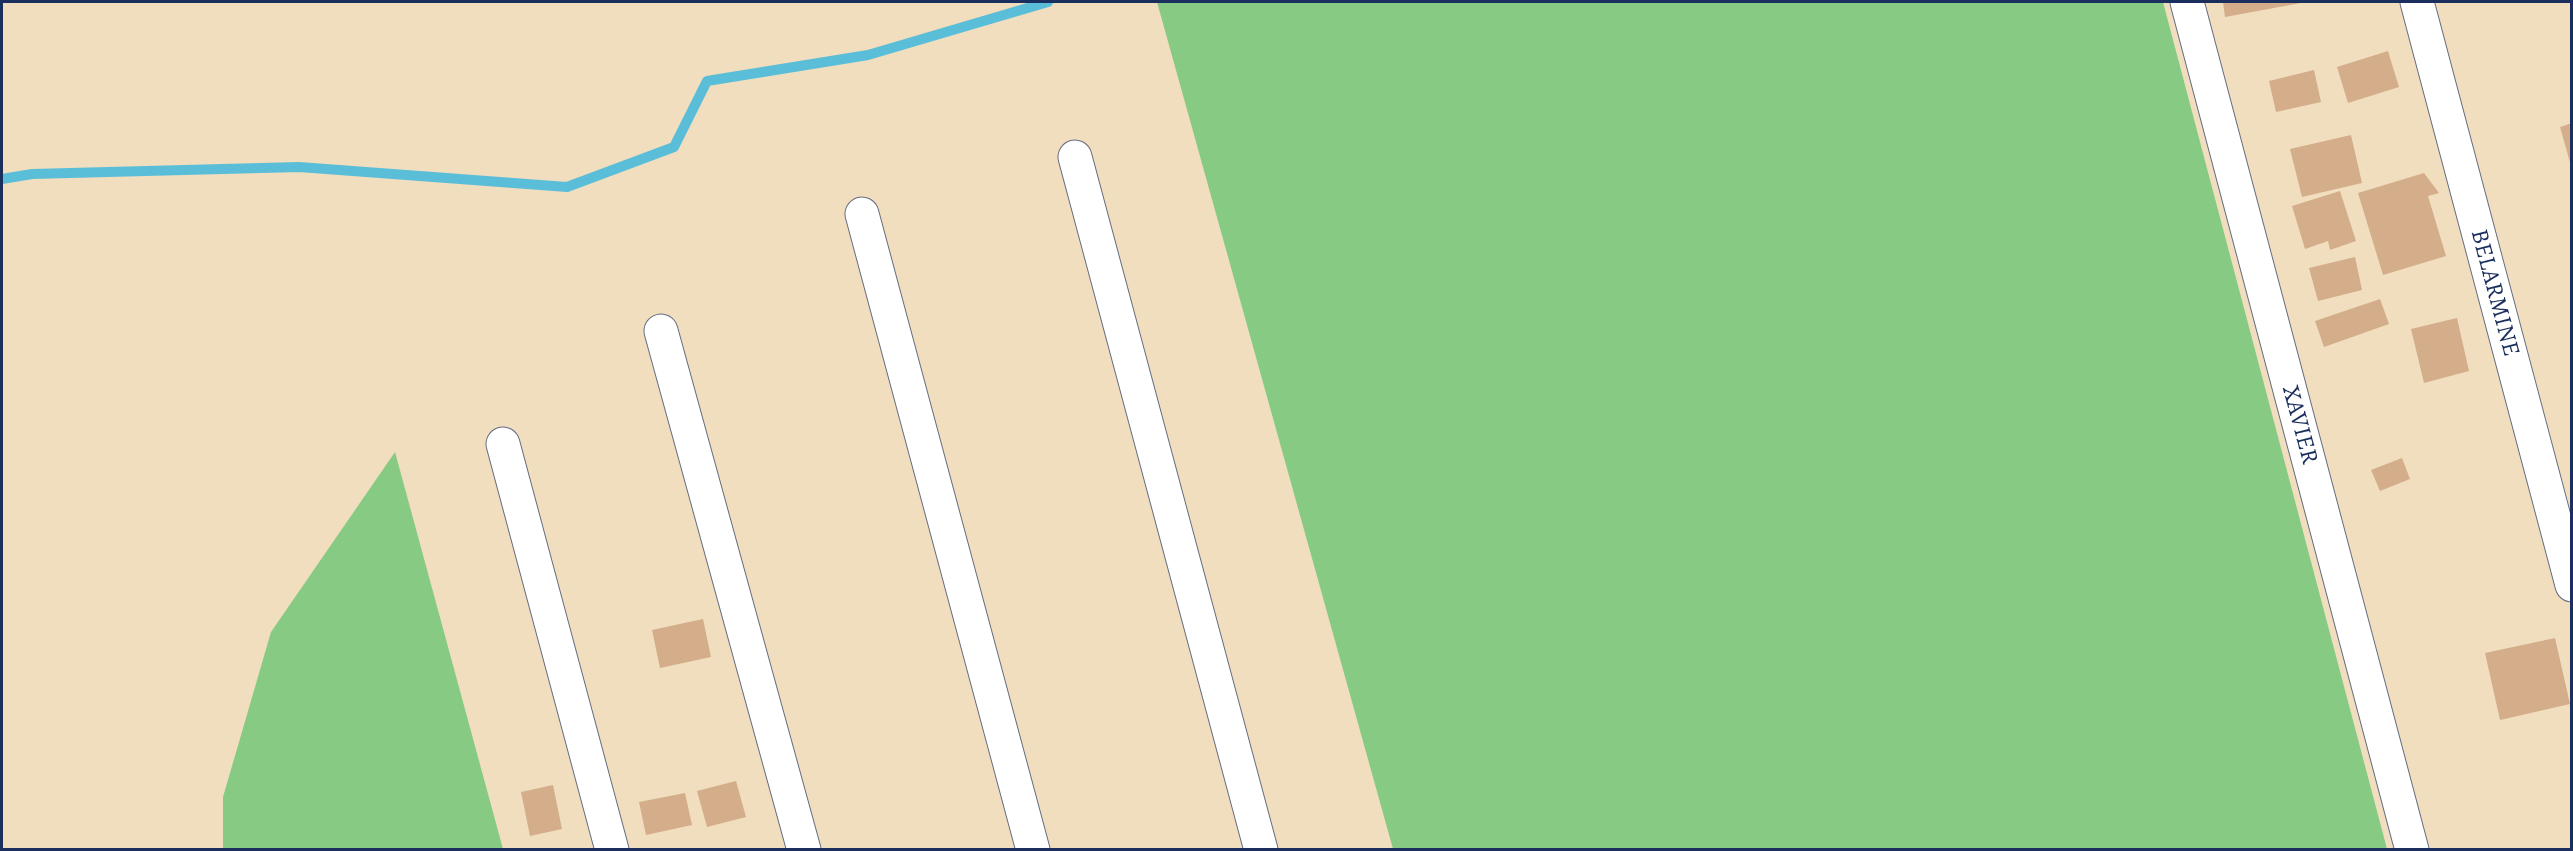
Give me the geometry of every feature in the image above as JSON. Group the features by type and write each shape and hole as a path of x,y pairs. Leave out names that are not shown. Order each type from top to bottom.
{"street":[{"name":"XAVIER","path":"2187,2 2412,849"},
{"name":"BELARMINE","path":"2417,2 2571,585"},
{"path":"1075,157 1261,849"},
{"path":"862,214 1033,849"},
{"path":"661,331 804,849"},
{"path":"503,444 612,849"}],"green space":[{"path":"1157,2 2163,2 2387,849 1393,849"},
{"path":"395,452 503,849 223,849 223,797 271,632"}],"building":[{"path":"2223,2 2301,2 2301,3 2225,17"},
{"path":"2388,51 2399,87 2348,103 2337,67"},
{"path":"2314,70 2321,102 2276,112 2269,81"},
{"path":"2572,123 2572,166 2571,166 2560,127"},
{"path":"2351,135 2362,183 2302,197 2290,149"},
{"path":"2424,173 2439,193 2428,196 2446,256 2383,275 2358,193"},
{"path":"2340,191 2356,241 2330,250 2328,241 2305,249 2292,206"},
{"path":"2355,257 2362,290 2318,301 2309,268"},
{"path":"2380,299 2389,324 2324,347 2315,321"},
{"path":"2457,318 2469,371 2424,383 2411,329"},
{"path":"2402,458 2410,479 2380,491 2371,470"},
{"path":"703,619 711,657 660,668 652,630"},
{"path":"2555,638 2570,704 2500,720 2485,653"},
{"path":"736,781 746,817 707,827 697,791"},
{"path":"553,785 562,829 530,836 521,792"},
{"path":"685,793 692,825 646,835 639,802"}],"waterway":[{"path":"2,179 32,174 299,167 567,187 674,147 707,81 868,55 1048,2"}]}
